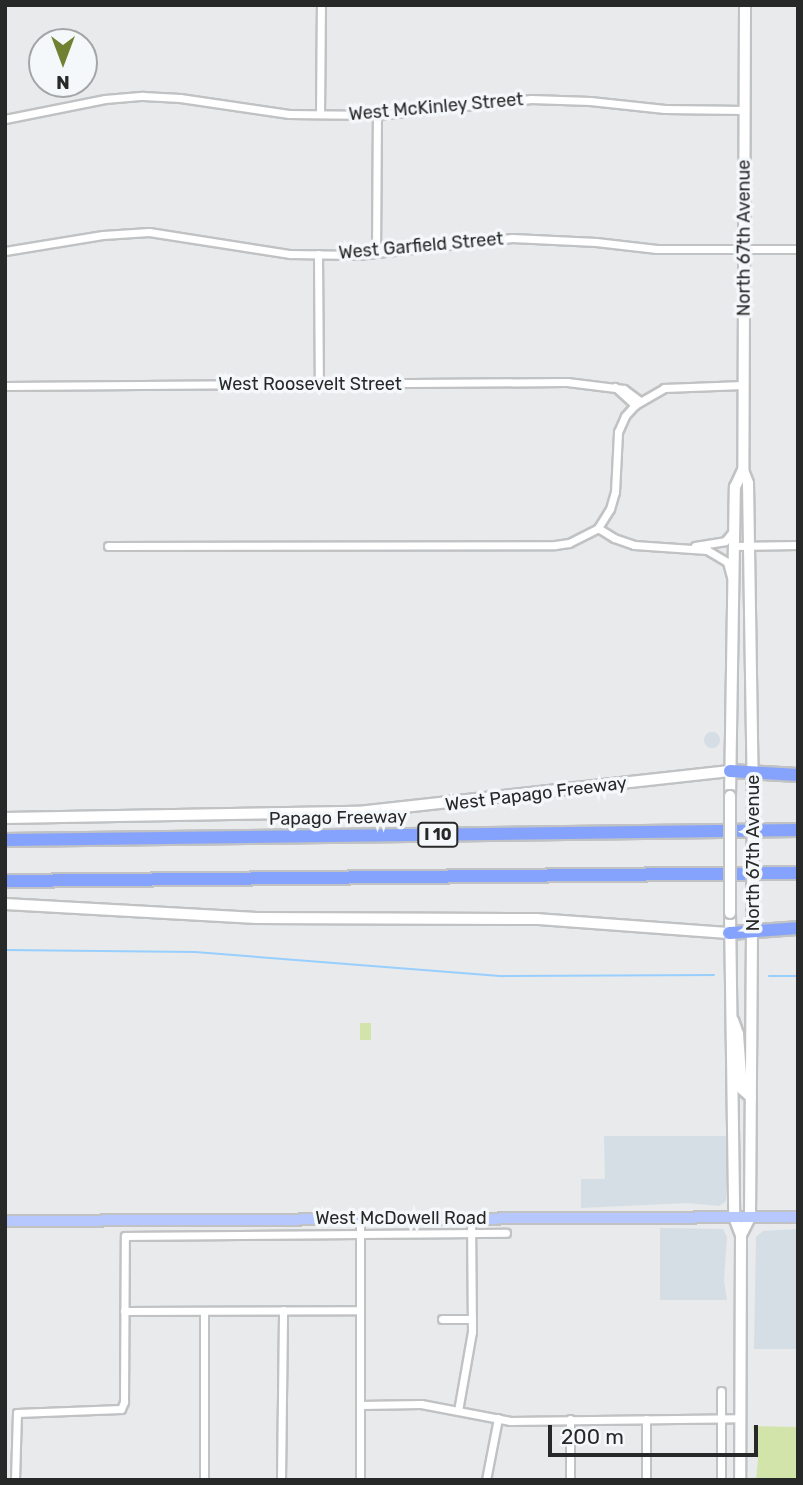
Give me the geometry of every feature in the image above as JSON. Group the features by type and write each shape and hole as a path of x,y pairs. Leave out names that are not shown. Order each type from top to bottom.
{"highway":[{"path":"730,771 798,775"},
{"name":"Papago Freeway","path":"5,840 798,830"},
{"path":"5,881 798,873"},
{"path":"723,932 752,933 798,928"}],"main road":[{"name":"North 67th Avenue","path":"741,1235 750,1217 753,794 748,484 743,470 745,5"},
{"name":"North 67th Avenue","path":"740,1480 741,1235 734,1217 729,962 723,932 730,912 735,487 743,470"},
{"name":"West Papago Freeway","path":"5,818 358,813 730,771"},
{"path":"5,904 257,918 526,919 723,932"},
{"path":"729,1006 737,1034 742,1089 751,1097"},
{"name":"West McDowell Road","path":"5,1221 798,1217"}],"street":[{"path":"320,114 321,5"},
{"name":"West McKinley Street","path":"5,119 105,99 143,96 180,98 274,113 377,115 522,99 590,101 664,109 745,110"},
{"path":"376,253 377,115"},
{"name":"West Garfield Street","path":"5,251 103,235 149,232 179,234 266,252 318,254 376,253 473,241 529,238 650,248 798,250"},
{"path":"318,254 319,384"},
{"name":"West Roosevelt Street","path":"5,386 567,382 624,389 637,403"},
{"path":"108,546 569,543 598,528 610,509 615,492 618,432 625,416 637,403 653,392 674,386 743,385"},
{"path":"598,528 614,538 634,545 695,547 724,541 734,529"},
{"path":"734,546 798,545"},
{"path":"695,547 717,554 727,562 733,594"},
{"path":"458,1411 471,1344 471,1218"},
{"path":"360,1219 360,1480"},
{"name":"West McDowell Road","path":"124,1311 125,1236 506,1233"},
{"path":"281,1480 283,1310"},
{"path":"15,1480 17,1413 121,1409 124,1402 124,1311 360,1310"},
{"path":"204,1311 204,1480"},
{"path":"442,1319 472,1319"},
{"path":"721,1391 721,1480"},
{"path":"360,1405 421,1404 498,1418 740,1418"},
{"path":"486,1480 498,1418"},
{"path":"570,1419 570,1480"},
{"path":"646,1419 646,1480"}],"shaded area":[{"path":"709,732 715,732 720,740 718,746 709,748 704,743 704,737"},
{"path":"604,1136 726,1136 726,1201 719,1206 687,1203 581,1208 581,1179 605,1179"},
{"path":"660,1228 723,1229 727,1237 724,1281 727,1300 660,1300"},
{"path":"798,1229 798,1349 754,1349 756,1237 763,1231"}],"green space":[{"path":"360,1023 371,1023 371,1040 360,1040"},
{"path":"753,1426 798,1427 798,1480 756,1480 758,1460"}],"waterway":[{"path":"5,950 195,952 503,976 714,975"},
{"path":"769,976 798,976"}]}
